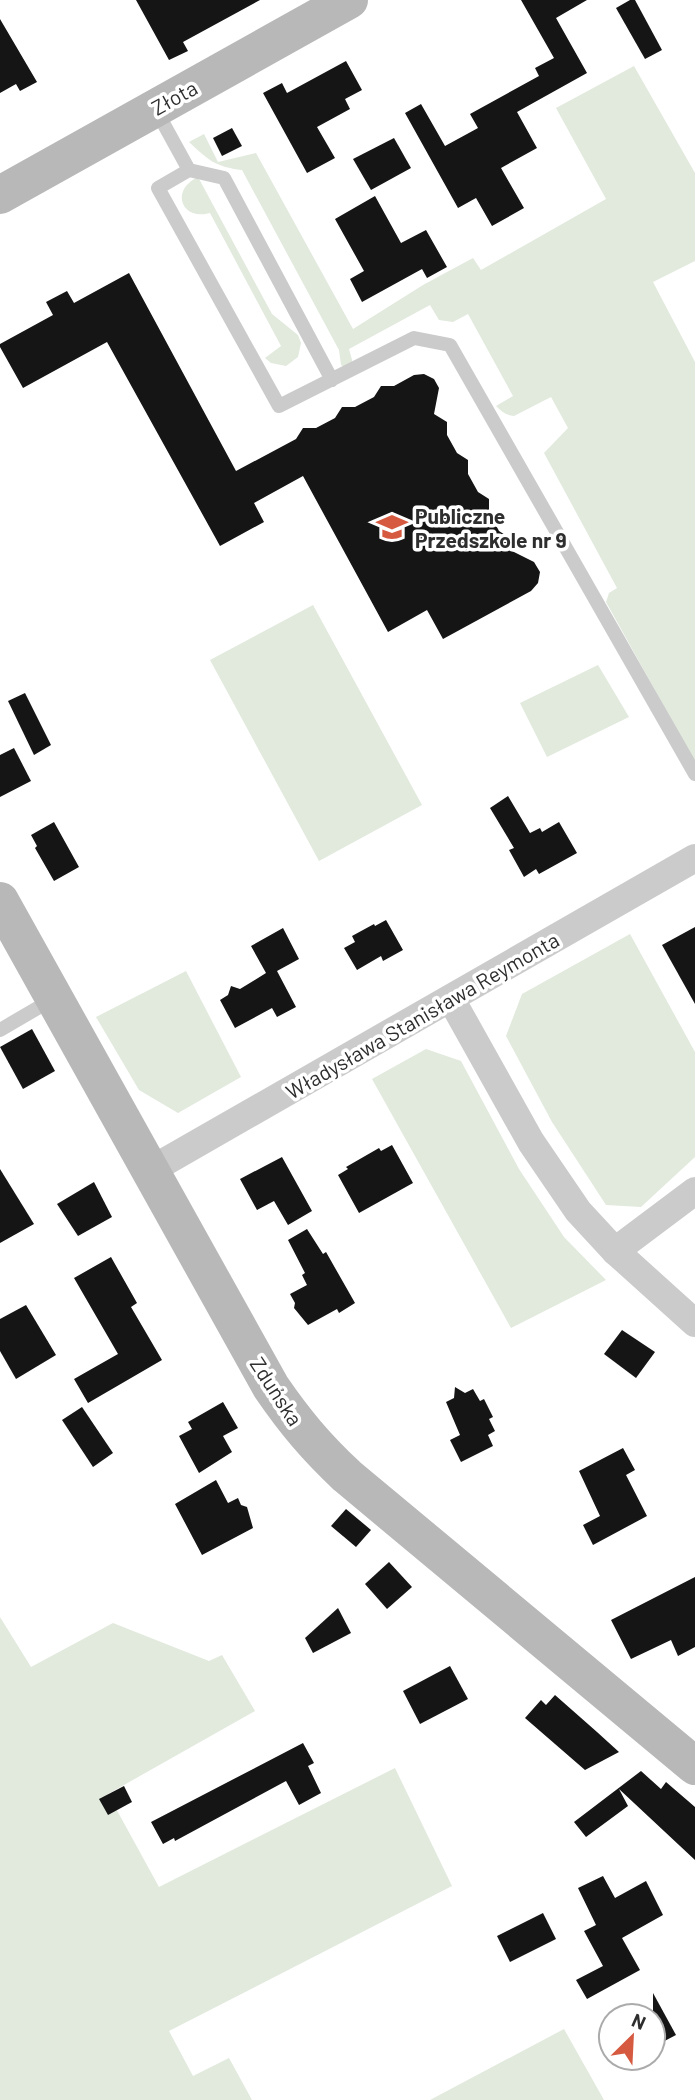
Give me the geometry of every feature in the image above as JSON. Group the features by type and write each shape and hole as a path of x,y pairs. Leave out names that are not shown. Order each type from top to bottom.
{"street":[{"name":"Złota","path":"0,195 349,0"},
{"name":"Władysława Stanisława Reymonta","path":"149,1171 695,858"},
{"name":"Zduńska","path":"0,901 271,1387 295,1422 315,1446 347,1476 695,1766"},
{"path":"451,999 531,1142 578,1211 615,1251 695,1323"},
{"path":"615,1251 695,1191"}],"lane":[{"path":"155,108 189,170"},
{"path":"332,380 224,178 189,170 158,188 279,406 332,380 414,338 450,345 695,774"},
{"path":"0,1030 55,998"}],"shaded area":[{"path":"634,66 695,173 695,261 653,282 695,362 695,762 606,602 609,593 617,588 544,453 568,428 551,397 514,416 502,412 496,406 513,396 468,314 453,322 439,320 430,305 349,349 354,367 346,368 341,365 339,350 242,170 213,162 189,142 204,134 218,162 256,153 353,329 423,285 473,258 481,270 606,199 556,108"},
{"path":"198,177 272,314 298,335 301,343 298,357 286,366 271,363 265,358 281,346 210,213 192,213 183,203 184,189"},
{"path":"313,605 422,805 319,861 210,660"},
{"path":"598,665 629,717 547,757 520,703"},
{"path":"630,934 695,1052 695,1157 641,1207 606,1205 552,1122 506,1036 522,994"},
{"path":"186,971 241,1077 178,1113 139,1090 96,1017"},
{"path":"426,1049 461,1061 519,1169 564,1237 606,1280 511,1328 372,1079"},
{"path":"0,1617 31,1667 113,1623 209,1661 222,1655 255,1711 108,1794 159,1887 395,1768 452,1886 169,2031 193,2076 229,2058 252,2100 0,2100"},
{"path":"564,2029 604,2100 430,2100"}],"building":[{"path":"136,0 260,0 183,42 188,51 169,60"},
{"path":"521,0 587,0 556,18 587,73 517,112 537,148 501,168 524,208 492,226 476,198 458,208 405,113 421,104 445,146 478,128 470,114 539,76 535,68 554,58"},
{"path":"635,0 662,50 645,59 616,8"},
{"path":"0,19 37,82 20,91 16,84 0,93"},
{"path":"346,61 362,90 345,99 350,109 317,127 335,158 307,173 263,93 282,83 287,93"},
{"path":"232,128 242,146 222,156 213,138"},
{"path":"394,138 411,168 371,190 353,159"},
{"path":"375,196 401,243 426,230 447,267 427,278 422,269 362,302 350,279 364,271 335,219"},
{"path":"129,273 236,471 296,439 303,428 316,428 335,418 342,407 355,407 374,397 381,386 394,386 414,375 424,374 434,379 439,388 434,414 447,422 447,435 457,453 468,460 468,474 478,492 489,499 489,512 499,531 510,538 510,550 534,562 540,572 538,583 531,591 443,639 427,610 388,632 303,476 254,503 264,522 220,546 107,342 23,388 0,347 0,344 53,315 46,302 67,291 74,303"},
{"path":"25,693 51,745 34,755 8,701"},
{"path":"14,748 31,781 0,797 0,755"},
{"path":"508,796 530,833 540,828 542,832 559,822 577,853 539,874 536,869 524,877 509,850 514,848 490,808"},
{"path":"54,822 79,867 54,881 35,848 37,846 31,835"},
{"path":"386,920 403,950 383,961 381,956 357,970 344,948 355,942 352,936"},
{"path":"695,927 695,1004 662,945"},
{"path":"283,928 299,959 277,971 296,1007 277,1017 272,1008 235,1028 220,1000 228,995 231,986 240,989 266,973 251,946"},
{"path":"32,1029 55,1071 23,1089 0,1047"},
{"path":"392,1145 413,1183 359,1213 338,1175 348,1169 346,1167 379,1148 381,1151"},
{"path":"282,1157 312,1211 288,1225 274,1201 257,1210 240,1179"},
{"path":"0,1169 34,1224 0,1243"},
{"path":"94,1182 112,1217 78,1236 57,1204"},
{"path":"307,1229 323,1254 326,1252 355,1303 339,1313 337,1309 308,1325 294,1308 295,1303 290,1294 307,1285 302,1275 305,1273 288,1240"},
{"path":"111,1257 137,1303 131,1307 162,1360 88,1403 74,1379 118,1354 74,1278"},
{"path":"26,1305 56,1355 16,1379 0,1351 0,1319"},
{"path":"622,1330 655,1352 636,1378 604,1354"},
{"path":"455,1387 465,1393 473,1389 480,1401 484,1399 493,1417 489,1419 495,1431 488,1435 493,1446 461,1462 450,1440 460,1435 446,1402 454,1398"},
{"path":"223,1402 238,1428 223,1436 232,1452 199,1473 179,1436 192,1429 188,1422"},
{"path":"82,1407 113,1453 93,1467 62,1420"},
{"path":"623,1448 635,1470 626,1475 647,1516 593,1545 583,1525 600,1516 579,1471"},
{"path":"216,1480 228,1503 238,1498 241,1505 247,1507 253,1528 202,1555 175,1504"},
{"path":"346,1509 371,1530 356,1547 331,1526"},
{"path":"389,1562 412,1587 387,1609 365,1584"},
{"path":"695,1577 695,1647 678,1656 671,1640 631,1659 611,1620"},
{"path":"338,1608 351,1633 313,1653 305,1638"},
{"path":"450,1666 468,1699 420,1724 403,1691"},
{"path":"555,1695 619,1752 585,1770 525,1718 541,1700 546,1705"},
{"path":"303,1743 314,1763 308,1766 321,1793 299,1805 286,1781 175,1841 174,1838 163,1844 151,1822"},
{"path":"641,1771 661,1789 666,1782 695,1807 695,1860 619,1789 628,1806 586,1837 574,1822"},
{"path":"124,1786 132,1802 108,1815 99,1799"},
{"path":"603,1876 615,1898 646,1881 663,1915 622,1938 640,1970 587,1999 576,1980 603,1966 584,1931 596,1925 578,1888"},
{"path":"543,1913 556,1939 510,1962 497,1936"},
{"path":"667,2019 676,2035 667,2040"}],"place":[{"name":"Publiczne Przedszkole nr 9","path":"392,527"}]}
